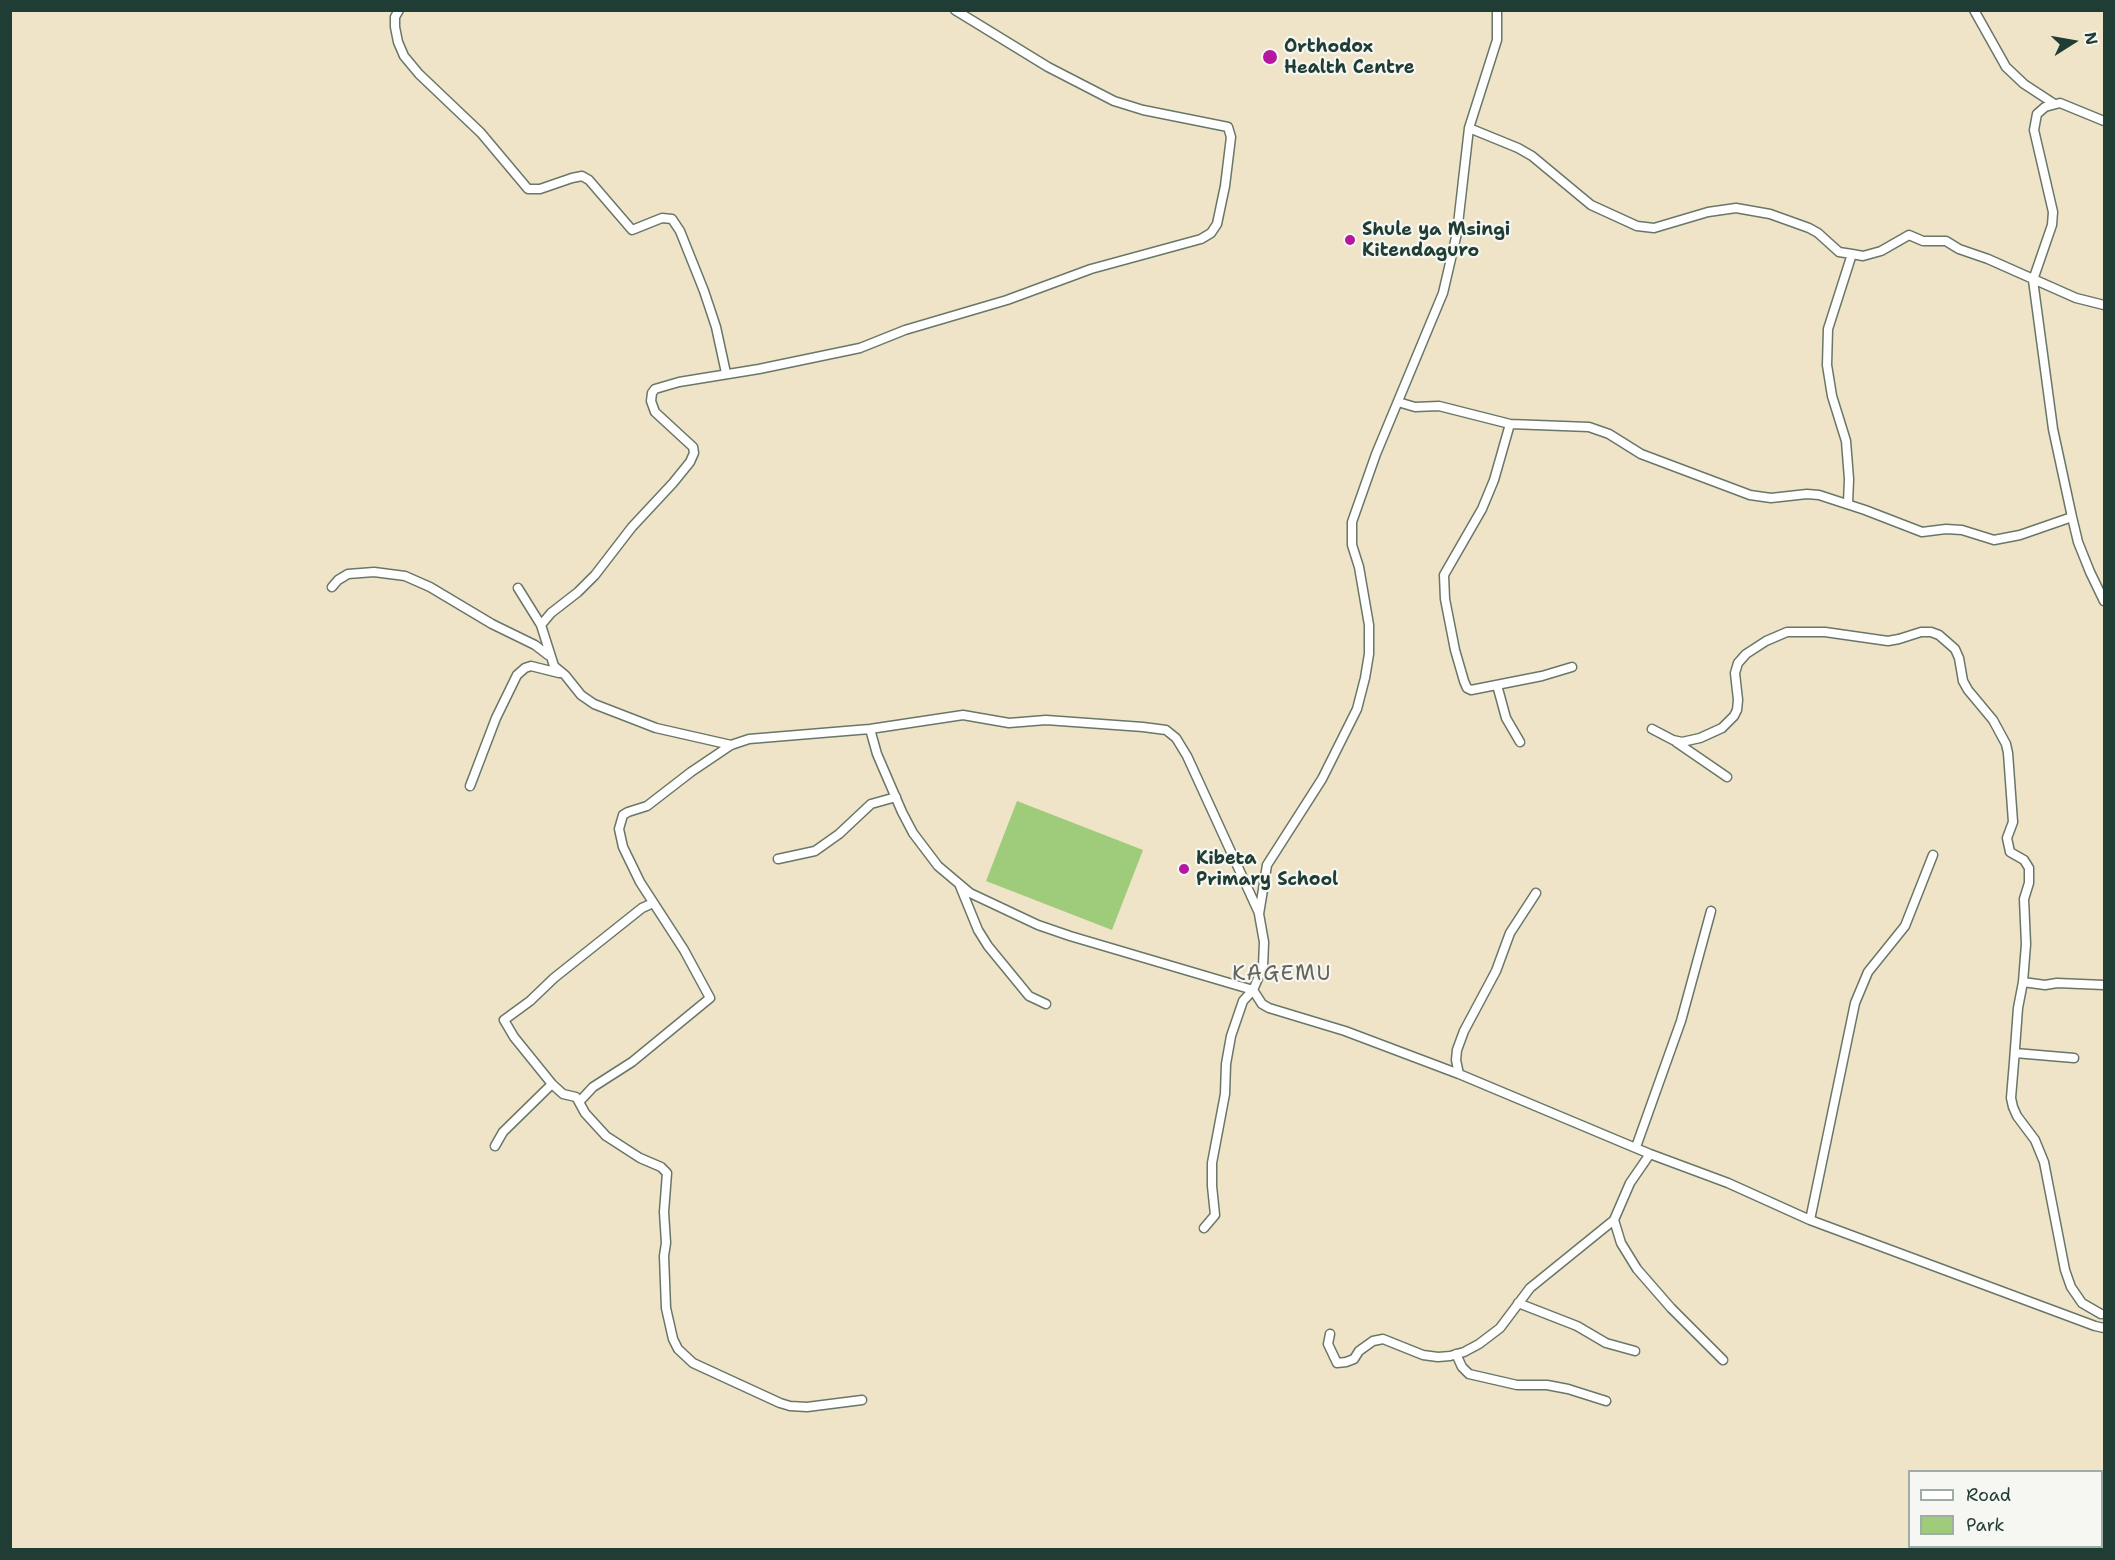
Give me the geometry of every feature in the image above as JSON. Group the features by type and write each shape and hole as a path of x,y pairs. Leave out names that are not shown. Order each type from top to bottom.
{"street":[{"path":"399,10 395,17 395,27 404,56 419,74 481,133 529,190 540,189 582,176 589,180 632,230 664,218 670,218 674,222 680,231 704,291 716,327 726,373"},
{"path":"540,625 550,613 578,592 595,575 632,527 690,462 694,453 693,447 655,412 651,401 653,391 663,386 860,348 904,330 1007,300 1091,269 1201,239 1211,233 1218,224 1231,137 1228,128 1143,110 1114,101 1048,67 955,10"},
{"path":"1259,914 1268,865 1322,779 1357,709 1367,664 1369,625 1353,545 1352,522 1446,284 1457,233 1469,128 1497,40 1497,10"},
{"path":"1974,10 2006,67 2024,84 2053,104"},
{"path":"2104,121 2060,103 2038,112 2034,130 2053,212 2052,225 2033,280 2053,429 2072,517 2086,562 2104,601"},
{"path":"1469,128 1532,156 1592,205 1637,226 1654,228 1708,212 1737,208 1770,214 1809,228 1839,252 1863,256 1881,251 1909,235 1923,241 1946,241 1959,249 1988,259 2076,298 2104,304"},
{"path":"1848,504 1849,456 1832,396 1827,365 1828,329 1852,254"},
{"path":"1398,402 1415,407 1439,406 1510,424 1589,427 1609,434 1641,454 1750,495 1770,498 1819,495 1922,532 1962,530 1994,540 2020,535 2072,517"},
{"path":"1510,424 1494,480 1482,509 1444,572 1445,599 1455,650 1467,687 1474,690 1542,676 1572,666"},
{"path":"332,587 348,574 374,572 405,576 430,587 492,624 536,645 549,656"},
{"path":"518,588 540,625 554,666 565,675 581,695 594,704 656,728 731,745"},
{"path":"1673,740 1682,742 1700,738 1716,732 1729,722 1737,710 1738,694 1735,673 1738,663 1746,654 1781,634 1798,631 1825,632 1888,641 1921,632 1934,632 1955,649 1959,658 1962,681 1993,720 2008,753 2013,822 2007,838 2010,852 2024,860 2029,867 2029,883 2024,899 2026,944 2011,1098 2017,1116 2035,1140 2044,1162 2068,1280 2082,1303 2103,1312 2095,1326"},
{"path":"470,786 496,718 517,675 531,666 565,675"},
{"path":"1497,685 1506,718 1520,742"},
{"path":"579,1102 593,1087 632,1062 710,998 684,950 653,903 623,847 620,829 621,818 628,812 647,806 731,745 749,739 870,729 963,715 1009,723 1046,720 1166,730 1176,738 1186,756 1259,914 1264,942 1263,967 1253,990 1243,1001 1229,1045 1225,1094 1211,1172 1215,1215 1204,1228"},
{"path":"870,729 877,754 902,812 919,842 938,866 959,886 989,904 1038,925 1253,990 1262,1004 1269,1008 1345,1031 1459,1074 1650,1154 1728,1183 1810,1220 2104,1328"},
{"path":"1652,729 1673,740 1727,777"},
{"path":"778,859 815,851 840,834 871,804 896,797"},
{"path":"1810,1220 1855,1003 1868,972 1905,926 1933,855"},
{"path":"959,886 978,930 988,946 1029,996 1046,1004"},
{"path":"1459,1074 1456,1060 1457,1050 1464,1031 1496,971 1510,933 1536,893"},
{"path":"653,903 642,908 504,1020 514,1037 552,1084 563,1094 576,1097 591,1120 606,1136 640,1158 661,1167 667,1173 664,1212 666,1308 672,1336 684,1355 693,1363 712,1373 790,1406 838,1404 862,1400"},
{"path":"1636,1147 1681,1021 1711,911"},
{"path":"2023,982 2045,985 2104,984"},
{"path":"2014,1053 2074,1058"},
{"path":"495,1146 503,1131 552,1084"},
{"path":"1330,1334 1328,1344 1337,1363 1354,1359 1359,1351 1373,1341 1383,1339 1423,1355 1438,1357 1464,1352 1493,1335 1530,1288 1614,1220 1630,1183 1650,1154"},
{"path":"1614,1220 1621,1243 1637,1269 1671,1308 1723,1359"},
{"path":"1518,1303 1577,1326 1606,1343 1635,1351"},
{"path":"1456,1354 1462,1367 1469,1374 1517,1384 1569,1389 1606,1401"}],"green space":[{"path":"1017,801 1143,850 1112,930 986,881"}],"place":[{"name":"Orthodox Health Centre","path":"1270,57"},
{"name":"Shule ya Msingi Kitendaguro","path":"1350,240"},
{"name":"Kibeta Primary School","path":"1184,869"}],"district":[{"name":"KAGEMU","path":"1282,975"}]}
